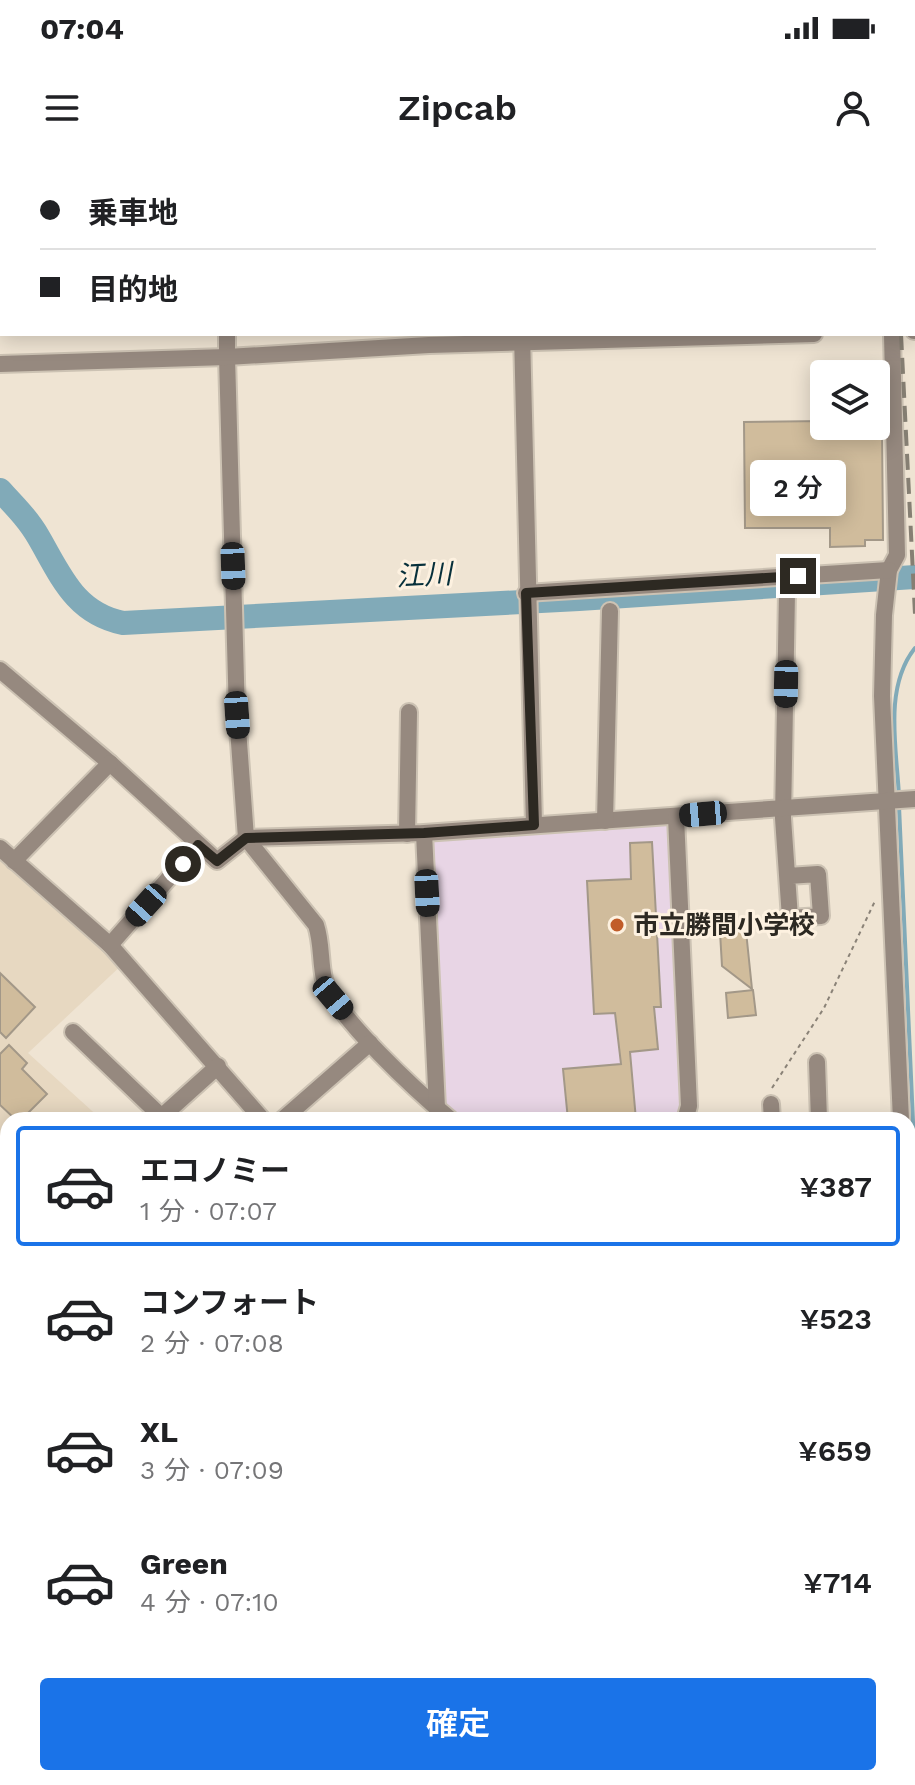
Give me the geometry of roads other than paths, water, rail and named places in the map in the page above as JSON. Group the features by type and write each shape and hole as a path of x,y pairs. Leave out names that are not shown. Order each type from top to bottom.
{"street":[{"path":"227,336 237,715 246,838 316,925 324,980 333,998 370,1043 442,1112"},
{"path":"0,364 227,357 429,339 697,336"},
{"path":"892,336 897,555 889,570 884,615 882,696 901,1112"},
{"path":"522,339 534,825"},
{"path":"897,555 915,554"},
{"path":"526,593 889,570"},
{"path":"787,592 784,807 788,876"},
{"path":"605,821 610,611"},
{"path":"0,670 110,763 217,861 246,838 415,834 915,799"},
{"path":"409,712 415,834 437,1108"},
{"path":"14,861 110,763"},
{"path":"676,817 687,1112"},
{"path":"110,945 198,845"},
{"path":"0,848 110,945 256,1112"},
{"path":"73,1032 154,1112"},
{"path":"291,1112 370,1043"},
{"path":"817,1062 819,1112"},
{"path":"169,1112 218,1066"}],"waterway":[{"name":"江川","path":"0,490 31,525 63,579 81,602 93,611 123,623 579,599 915,577"},
{"path":"899,797 895,700 905,664 915,648"},
{"path":"899,806 913,1112"}],"railway":[{"path":"901,336 915,614"}],"place":[{"name":"市立勝間小学校","path":"617,925"}]}
